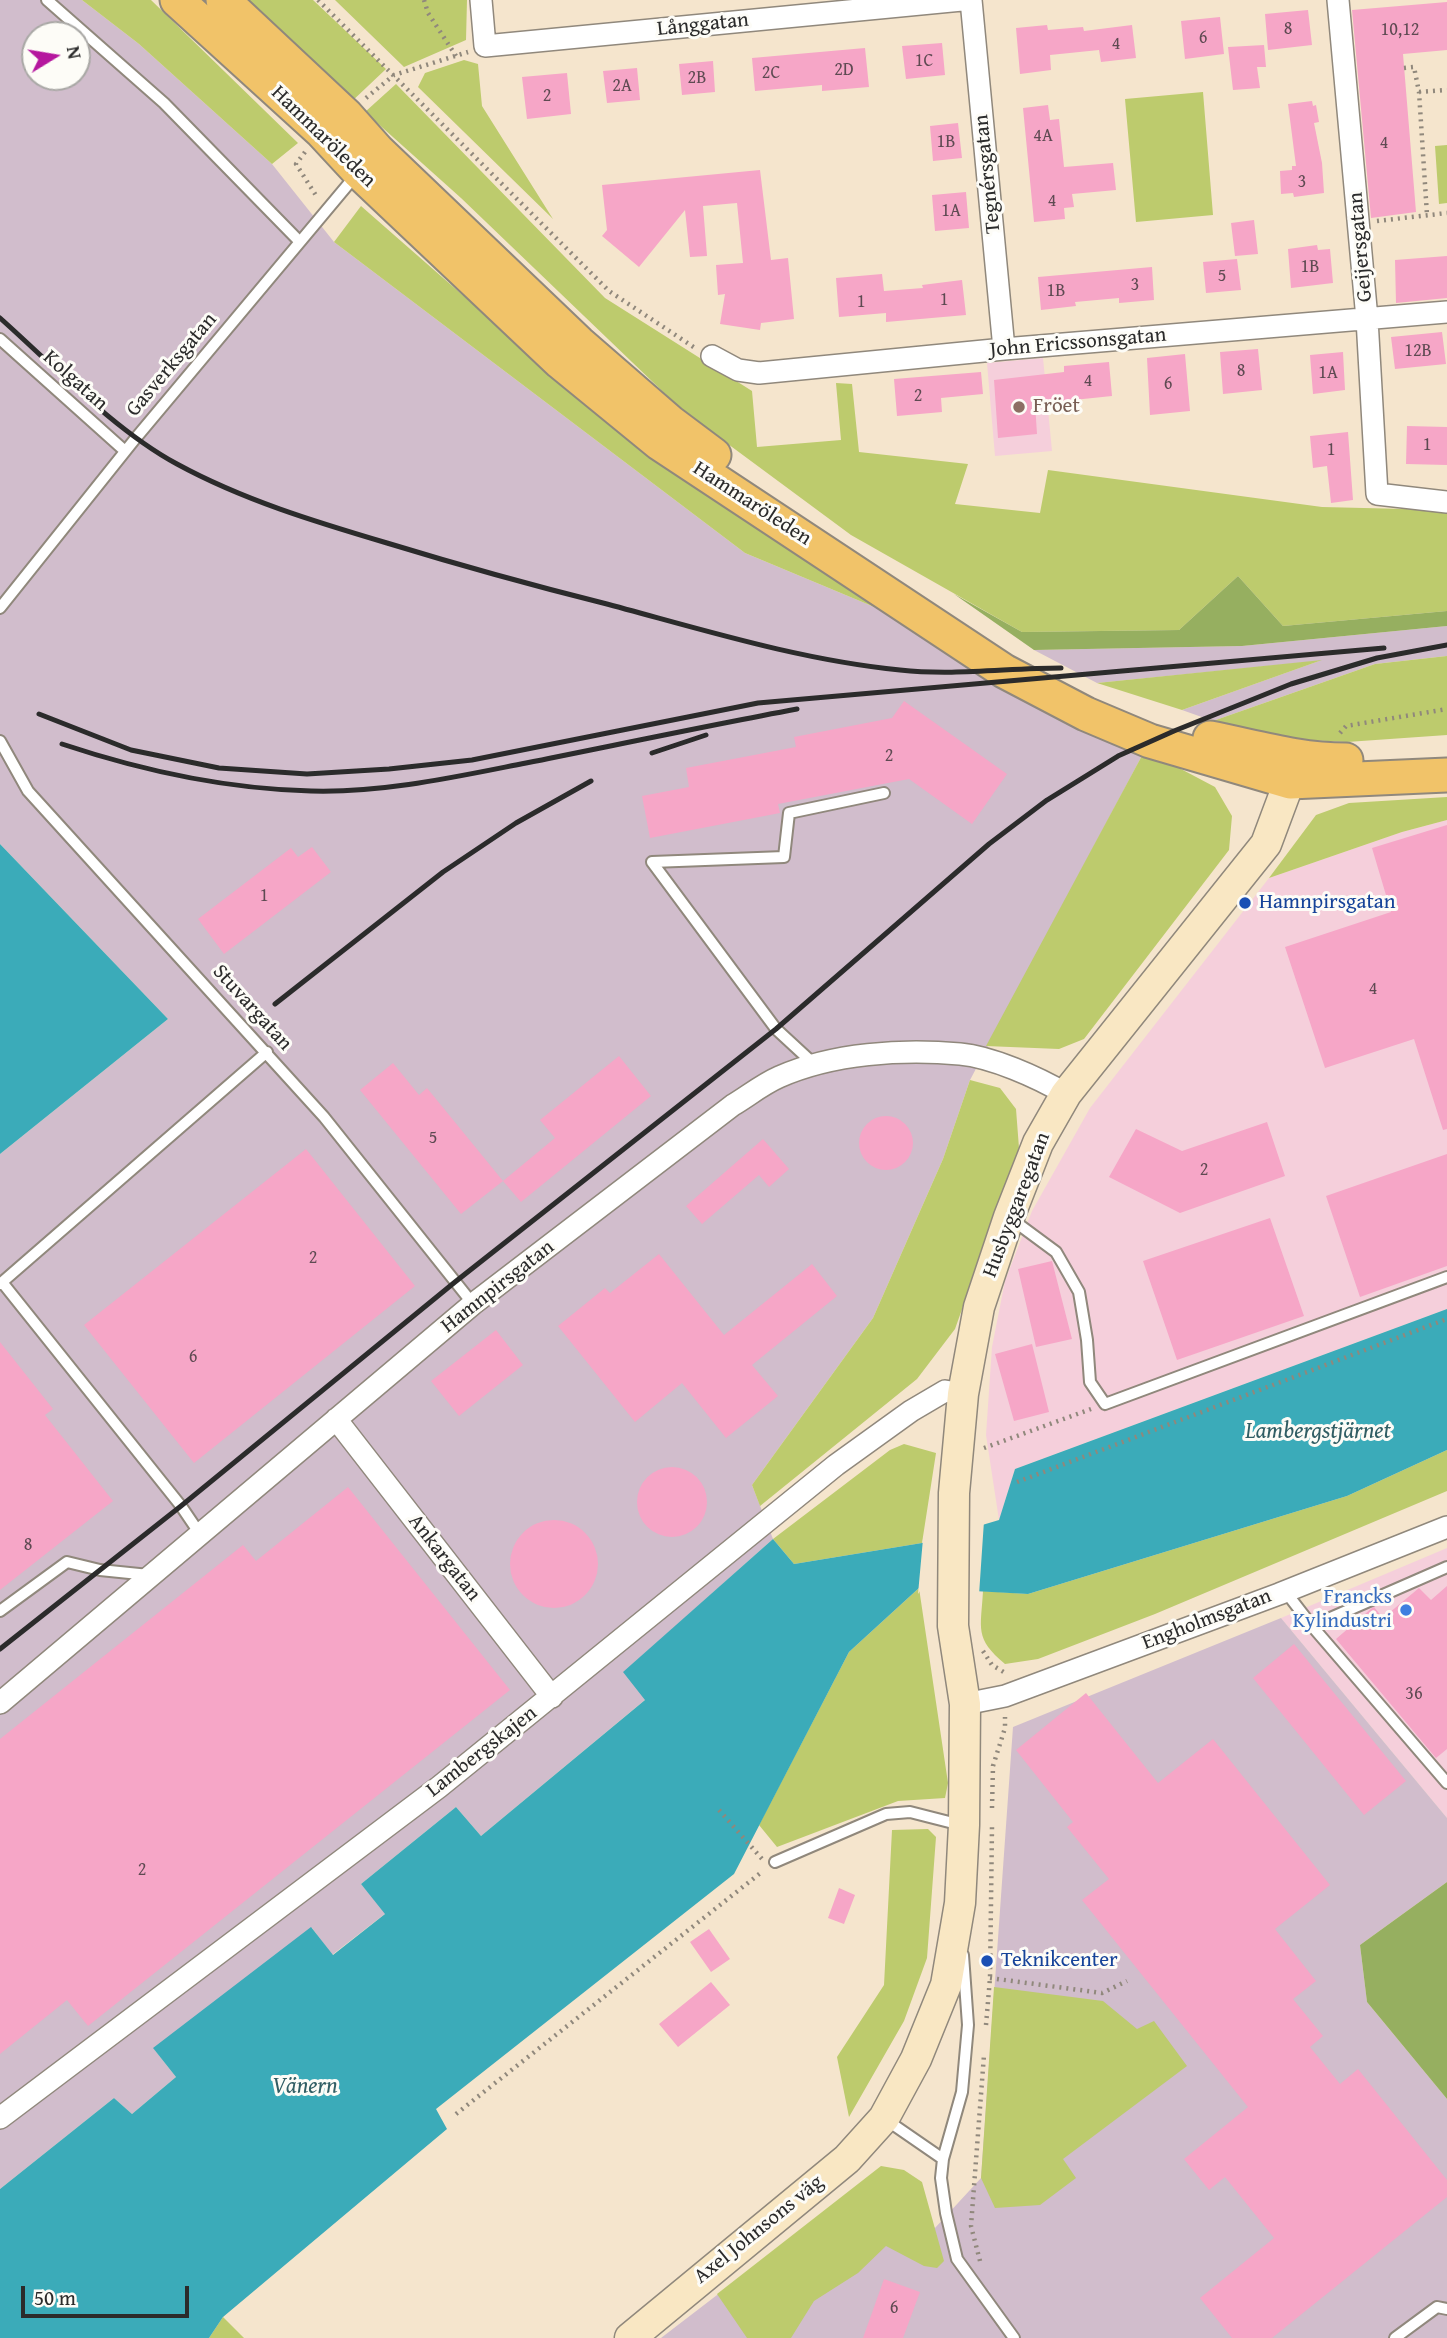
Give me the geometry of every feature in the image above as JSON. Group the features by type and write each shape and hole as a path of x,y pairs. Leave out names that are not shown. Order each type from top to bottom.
{"main road":[{"name":"Hammaröleden","path":"177,0 321,131 369,162 670,422 766,494 1017,660 1111,708 1174,731 1301,766 1447,775"},
{"name":"Hammaröleden","path":"223,0 346,116 369,162"},
{"name":"Hammaröleden","path":"1301,766 1447,756"}],"street":[{"path":"481,0 485,46"},
{"name":"Långgatan","path":"485,46 962,0"},
{"name":"Tegnérsgatan","path":"971,0 1004,349"},
{"name":"Geijersgatan","path":"1338,0 1367,319 1377,494 1447,502"},
{"name":"John Ericssonsgatan","path":"712,356 738,370 759,373 1004,349 1447,312"},
{"name":"Husbyggaregatan","path":"965,1704 953,1626 954,1480 963,1394 979,1307 1009,1217 1038,1143 1066,1094 1266,844 1301,766"},
{"name":"Hamnpirsgatan","path":"0,1703 473,1304 733,1105 778,1078 815,1065 865,1056 906,1053 962,1054 1013,1069 1066,1094"},
{"name":"Lambergskajen","path":"0,2118 439,1787 847,1457 911,1411 945,1391 963,1394"},
{"name":"Ankargatan","path":"336,1419 552,1697"},
{"name":"Engholmsgatan","path":"965,1704 1004,1696 1447,1527"},
{"name":"Axel Johnsons väg","path":"630,2338 847,2159 884,2118 916,2059 946,1985 960,1903 965,1704"}],"lane":[{"path":"47,0 164,103 300,242"},
{"name":"Gasverksgatan","path":"0,608 125,451 369,162"},
{"name":"Kolgatan","path":"0,339 125,451"},
{"name":"Stuvargatan","path":"0,741 28,791 324,1117 473,1304"},
{"path":"815,1065 776,1029 652,862 784,857 789,813 884,793"},
{"path":"200,1534 181,1506 1,1283 267,1052"},
{"path":"1009,1217 1056,1252 1079,1292 1087,1340 1090,1382 1105,1404 1447,1277"},
{"path":"0,1611 67,1562 100,1570 152,1575"},
{"path":"1312,1626 1447,1567"},
{"path":"1285,1591 1447,1783"},
{"path":"775,1861 886,1814 910,1812 964,1825"},
{"name":"Axel Johnsons väg","path":"960,1903 968,2025 962,2092 943,2160 941,2178 957,2259 1014,2338"},
{"path":"884,2118 943,2160"},
{"path":"1395,2338 1437,2307 1447,2309"}],"path":[{"path":"318,0 609,291 684,342 712,356"},
{"path":"424,0 428,13 456,56"},
{"path":"394,75 485,46"},
{"path":"1404,68 1414,67 1419,92 1427,215"},
{"path":"1419,92 1447,90"},
{"path":"1376,221 1447,213"},
{"path":"1301,766 1346,726 1447,709"},
{"path":"1017,1482 1447,1318"},
{"path":"982,1448 1105,1404"},
{"path":"986,2033 990,1978 993,1766 1005,1728 1004,1696 1008,1675"},
{"path":"456,2114 769,1867 719,1810"},
{"path":"990,1978 1101,1993 1127,1981"},
{"path":"982,2267 971,2226 985,2047"}],"shaded area":[{"path":"0,0 82,0 139,44 272,164 334,242 745,553 915,624 1145,750 970,1080 943,1159 873,1318 752,1485 773,1539 624,1672 646,1699 481,1836 456,1807 361,1884 386,1913 332,1955 312,1928 154,2049 176,2077 132,2114 114,2098 0,2189 0,1154 168,1019 0,844"},
{"name":"Fröet","path":"1043,358 1052,451 995,456 987,363"},
{"path":"1447,626 1447,656 1375,664 1213,721 1182,710 1319,661 1097,683 1034,650 1242,646"},
{"path":"1447,820 1447,1309 1015,1469 999,1520 986,1435 992,1347 1005,1281 1032,1211 1090,1108 1269,878 1402,832"},
{"path":"1447,1548 1447,1818 1281,1618"},
{"path":"1281,1618 1447,1818 1447,1882 1360,1945 1367,2002 1447,2099 1447,2338 661,2338 880,2170 935,2228 981,2178 1013,1727"}],"green space":[{"path":"82,0 151,0 298,143 272,164 139,44"},
{"path":"239,0 313,0 386,69 349,104"},
{"path":"335,0 467,0 466,40 404,67"},
{"path":"464,60 478,64 482,106 553,219 418,87 425,73"},
{"path":"396,84 605,298 752,391 757,447 841,440 836,383 852,384 859,452 968,464 955,504 1040,513 1048,470 1322,507 1447,510 1447,611 1283,626 1238,576 1179,630 1022,632 851,535 682,410 461,198 365,112"},
{"path":"1203,92 1213,215 1136,222 1125,99"},
{"path":"1447,145 1447,203 1439,204 1435,146"},
{"path":"361,206 620,433 915,624 745,553 334,242"},
{"path":"1238,576 1283,626 1447,611 1447,626 1242,646 1034,650 954,594 1022,632 1179,630"},
{"path":"1447,656 1447,735 1347,742 1268,738 1213,721 1375,664"},
{"path":"1322,660 1182,710 1097,683"},
{"path":"1145,750 1215,787 1232,816 1229,850 1084,1039 1059,1049 986,1046"},
{"path":"1447,797 1447,820 1402,832 1269,878 1316,815 1349,803"},
{"path":"970,1080 1000,1088 1016,1109 1019,1148 955,1329 917,1379 760,1506 752,1485 873,1318 943,1159"},
{"path":"904,1444 936,1453 922,1543 794,1564 773,1539 890,1450"},
{"path":"1447,1450 1447,1491 1155,1614 1038,1659 1005,1664 984,1639 981,1624 983,1591 1028,1594 1347,1496"},
{"path":"919,1588 948,1783 945,1798 898,1801 777,1847 759,1825 849,1652"},
{"path":"928,1829 936,1837 927,1958 904,2021 849,2117 837,2057 884,1985 892,1830"},
{"path":"1447,1882 1447,2099 1367,2002 1360,1945"},
{"path":"994,1987 1103,2001 1137,2029 1154,2021 1187,2066 1063,2159 1076,2178 1040,2205 995,2208 981,2178"},
{"path":"881,2166 904,2170 922,2182 944,2261 937,2268 924,2266 886,2246 858,2273 814,2301 791,2338 747,2338 717,2294"},
{"path":"223,2317 244,2338 209,2338"}],"water":[{"path":"0,844 168,1019 0,1154"},
{"name":"Vänern","path":"1447,1309 1447,1450 1347,1496 1028,1594 919,1588 849,1652 734,1874 436,2109 447,2129 223,2317 209,2338 0,2338 0,2189 114,2098 132,2114 176,2077 153,2048 311,1927 333,1955 385,1914 361,1884 456,1807 481,1836 645,1700 623,1672 773,1539 794,1564 922,1543 999,1520 1015,1469"}],"pier":[{"path":"984,1521 979,1595 920,1591 918,1594 923,1539"}],"building":[{"path":"1447,2 1447,50 1403,54 1416,212 1371,218 1352,10"},
{"path":"1308,10 1312,45 1268,50 1265,14"},
{"path":"1220,17 1224,54 1185,59 1181,21"},
{"path":"1047,25 1048,30 1083,27 1084,31 1132,25 1136,58 1101,62 1099,50 1050,55 1051,70 1020,74 1016,28"},
{"path":"942,43 945,75 906,79 902,46"},
{"path":"1264,45 1266,67 1257,67 1260,88 1233,90 1228,47"},
{"path":"865,48 869,87 822,91 822,85 755,91 752,58"},
{"path":"713,61 715,92 682,95 679,64"},
{"path":"637,68 640,100 607,103 603,71"},
{"path":"567,73 571,114 527,119 522,77"},
{"path":"1312,101 1313,106 1316,105 1319,122 1314,123 1322,163 1324,193 1294,197 1293,193 1281,194 1280,171 1292,170 1292,166 1296,166 1288,104"},
{"path":"1048,105 1050,120 1059,119 1064,167 1113,163 1116,190 1072,194 1074,207 1064,208 1065,219 1034,222 1023,108"},
{"path":"958,123 962,158 933,161 930,126"},
{"path":"760,170 771,260 788,258 794,319 761,323 760,330 720,324 725,294 718,295 716,265 743,263 737,203 703,206 707,256 690,257 685,210 639,267 602,236 607,230 602,185"},
{"path":"966,192 969,228 935,231 932,195"},
{"path":"1254,220 1258,254 1235,256 1231,223"},
{"path":"1317,245 1318,250 1330,249 1333,283 1291,288 1288,249"},
{"path":"1447,256 1447,298 1396,303 1395,260"},
{"path":"1237,259 1241,290 1206,293 1203,262"},
{"path":"1152,267 1154,300 1119,303 1119,298 1075,302 1076,306 1041,310 1038,277"},
{"path":"882,274 884,291 923,288 922,285 962,280 966,315 886,322 886,313 839,317 836,278"},
{"path":"1442,332 1446,364 1395,369 1391,337"},
{"path":"1258,349 1262,390 1223,394 1220,352"},
{"path":"1343,352 1345,390 1313,394 1310,355"},
{"path":"1185,354 1190,411 1150,415 1147,358"},
{"path":"1109,362 1112,396 1035,404 1037,434 998,438 994,380 1064,372 1064,366"},
{"path":"981,372 983,394 941,398 942,412 897,416 894,379"},
{"path":"1407,426 1447,427 1447,465 1406,464"},
{"path":"1348,432 1353,500 1331,503 1327,466 1313,468 1310,436"},
{"path":"904,701 1007,774 972,824 909,779 778,804 780,813 650,838 642,796 689,787 686,768 796,747 794,737 892,718"},
{"path":"1447,825 1447,1129 1443,1130 1414,1039 1325,1068 1285,947 1391,912 1372,848"},
{"path":"312,847 331,872 224,954 198,919 291,848 298,857"},
{"path":"619,1056 651,1096 521,1202 503,1181 555,1138 540,1120"},
{"path":"393,1063 419,1095 427,1088 503,1181 461,1214 360,1090"},
{"path":"886,1116 905,1124 913,1143 905,1162 886,1170 867,1162 859,1143 867,1124"},
{"path":"1267,1122 1285,1176 1180,1213 1109,1177 1136,1129 1182,1151"},
{"path":"763,1139 789,1169 769,1187 759,1175 702,1224 686,1206"},
{"path":"306,1149 415,1286 194,1463 84,1325"},
{"path":"1447,1154 1447,1266 1360,1297 1326,1196"},
{"path":"1270,1218 1304,1316 1177,1360 1143,1261"},
{"path":"659,1254 724,1335 812,1264 837,1296 752,1365 778,1396 726,1438 682,1383 635,1422 558,1326 605,1288 610,1293"},
{"path":"1052,1261 1072,1339 1036,1347 1018,1269"},
{"path":"496,1330 523,1365 459,1416 431,1381"},
{"path":"0,1342 53,1409 45,1415 113,1501 0,1590"},
{"path":"1032,1344 1049,1412 1014,1421 995,1354"},
{"path":"672,1467 697,1477 707,1502 697,1527 672,1537 647,1527 637,1502 647,1477"},
{"path":"348,1487 510,1690 88,2026 67,2000 0,2054 0,1739 243,1545 256,1561"},
{"path":"554,1520 579,1527 591,1539 598,1564 591,1589 579,1601 554,1608 529,1601 517,1589 510,1564 517,1539 529,1527"},
{"path":"1447,1586 1447,1749 1436,1758 1336,1639 1374,1607 1383,1618 1419,1588 1431,1600"},
{"path":"1294,1644 1406,1781 1364,1815 1253,1678"},
{"path":"1086,1693 1158,1783 1213,1739 1330,1885 1275,1929 1316,1981 1293,1999 1323,2036 1310,2047 1340,2084 1358,2069 1447,2180 1447,2197 1272,2338 1232,2338 1200,2298 1274,2238 1225,2177 1209,2190 1184,2159 1248,2107 1082,1900 1109,1879 1067,1827 1073,1822 1016,1750"},
{"path":"839,1888 855,1895 844,1924 828,1918"},
{"path":"709,1929 730,1959 711,1972 690,1942"},
{"path":"711,1982 730,2005 678,2047 659,2024"},
{"path":"884,2279 920,2292 903,2338 863,2338"}],"railway":[{"path":"0,318 108,416 154,450 228,489 307,518 522,582 825,659 920,672 1061,668"},
{"path":"0,1649 181,1506 455,1282 776,1029 989,844 1047,800 1118,756 1291,684 1377,658 1447,645"},
{"path":"39,714 131,750 219,768 307,774 472,760 758,703 1384,648"},
{"path":"62,744 185,777 279,790 338,791 446,779 797,709"},
{"path":"652,753 706,735"},
{"path":"275,1004 443,872 516,823 591,781"}],"place":[{"name":"Fröet","path":"1019,407"},
{"name":"Hamnpirsgatan","path":"1245,903"},
{"name":"Francks Kylindustri","path":"1406,1610"},
{"name":"Teknikcenter","path":"987,1961"}],"water label":[{"name":"Lambergstjärnet","path":"1318,1432"}]}
